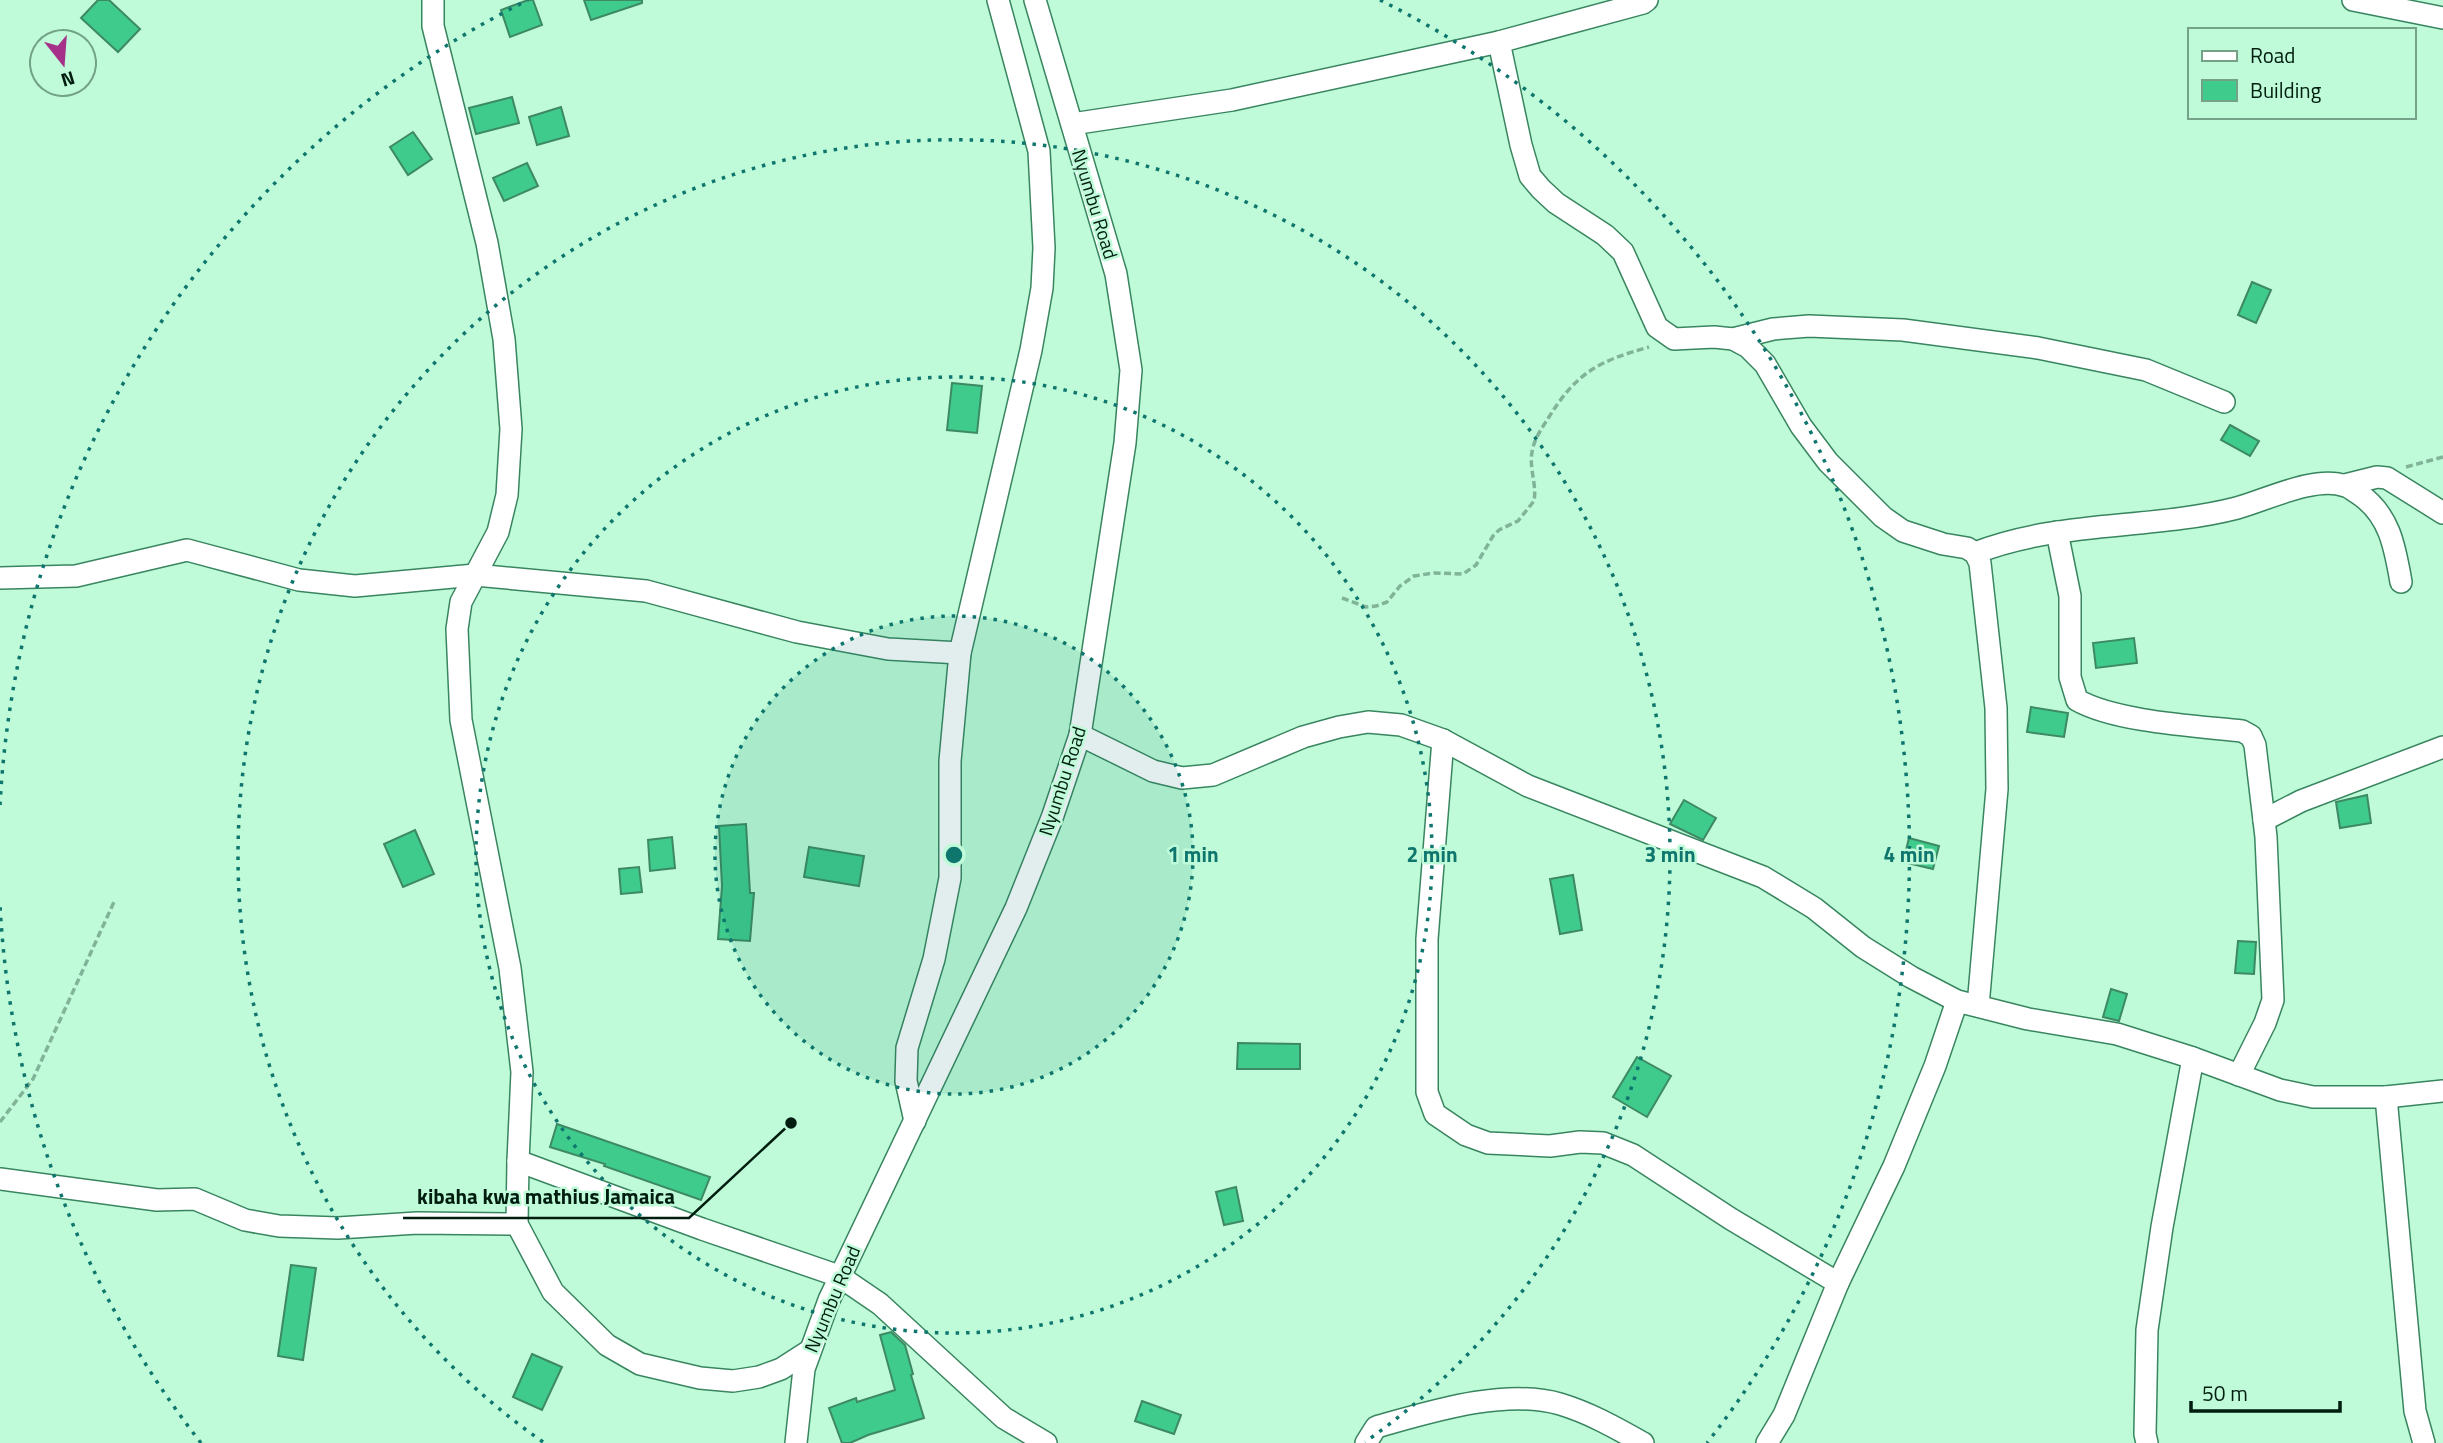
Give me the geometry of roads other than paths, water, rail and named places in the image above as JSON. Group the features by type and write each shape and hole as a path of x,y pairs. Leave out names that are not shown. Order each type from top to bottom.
{"street":[{"path":"433,0 433,26 488,243 504,339 511,429 507,495 498,532 461,603 457,629 461,720 510,968 522,1072 517,1224 553,1292 607,1345 640,1364 700,1378 733,1381 759,1377 781,1368 809,1351"},
{"path":"915,1121 906,1081 907,1048 934,958 950,878 950,761 960,653 1031,350 1042,288 1044,248 1039,151 998,0"},
{"name":"Nyumbu Road","path":"796,1443 804,1369 839,1276 1016,908 1052,817 1080,735 1125,443 1131,370 1116,274 1035,0"},
{"path":"1072,124 1232,100 1499,42 1643,4 1647,0"},
{"path":"2353,0 2443,18"},
{"path":"1499,42 1521,145 1531,176 1556,203 1605,234 1623,252 1657,327 1674,340 1714,337 1733,339 1773,329 1809,326 1903,330 2038,348 2146,370 2224,402"},
{"path":"1733,339 1748,347 1765,364 1808,435 1829,462 1883,517 1903,531 1943,544 1967,548 1975,553 1980,563 1997,708 1997,789 1978,1006"},
{"path":"1975,553 1998,544 2057,532 2145,521 2179,520 2237,508 2322,483 2345,485 2377,477 2386,478 2443,513"},
{"path":"2345,485 2369,501 2385,523 2395,542 2401,582"},
{"path":"2057,532 2070,596 2070,677 2077,700 2090,707 2148,720 2242,731 2251,736 2255,745 2264,820 2273,1000 2265,1023 2238,1075"},
{"path":"0,578 76,576 187,550 299,580 355,586 475,575 646,591 797,632 888,649 960,653"},
{"path":"1080,735 1153,771 1182,778 1213,775 1303,737 1339,727 1368,722 1401,725 1443,740 1528,786 1763,877 1814,908 1863,947 1957,1001 2028,1019 2118,1034 2280,1090 2313,1097 2386,1097 2443,1091"},
{"path":"1443,740 1427,939 1426,1092 1434,1115 1466,1135 1488,1143 1550,1146 1580,1142 1603,1143 1633,1155 1731,1219 1838,1283"},
{"path":"2264,820 2301,801 2443,747"},
{"path":"1767,1443 1784,1415 1838,1283 1894,1166 1935,1066 1957,1001"},
{"path":"2147,1443 2147,1330 2162,1227 2193,1059"},
{"path":"2386,1097 2415,1411 2424,1443"},
{"path":"518,1161 839,1276 880,1304 1004,1418 1046,1443"},
{"path":"0,1179 157,1200 195,1199 245,1220 279,1226 338,1228 417,1223 517,1224"},
{"path":"1366,1443 1376,1427 1450,1406 1519,1399 1558,1404 1601,1419 1643,1443"}],"place":[{"name":"kibaha kwa mathius Jamaica","path":"791,1123"}]}
